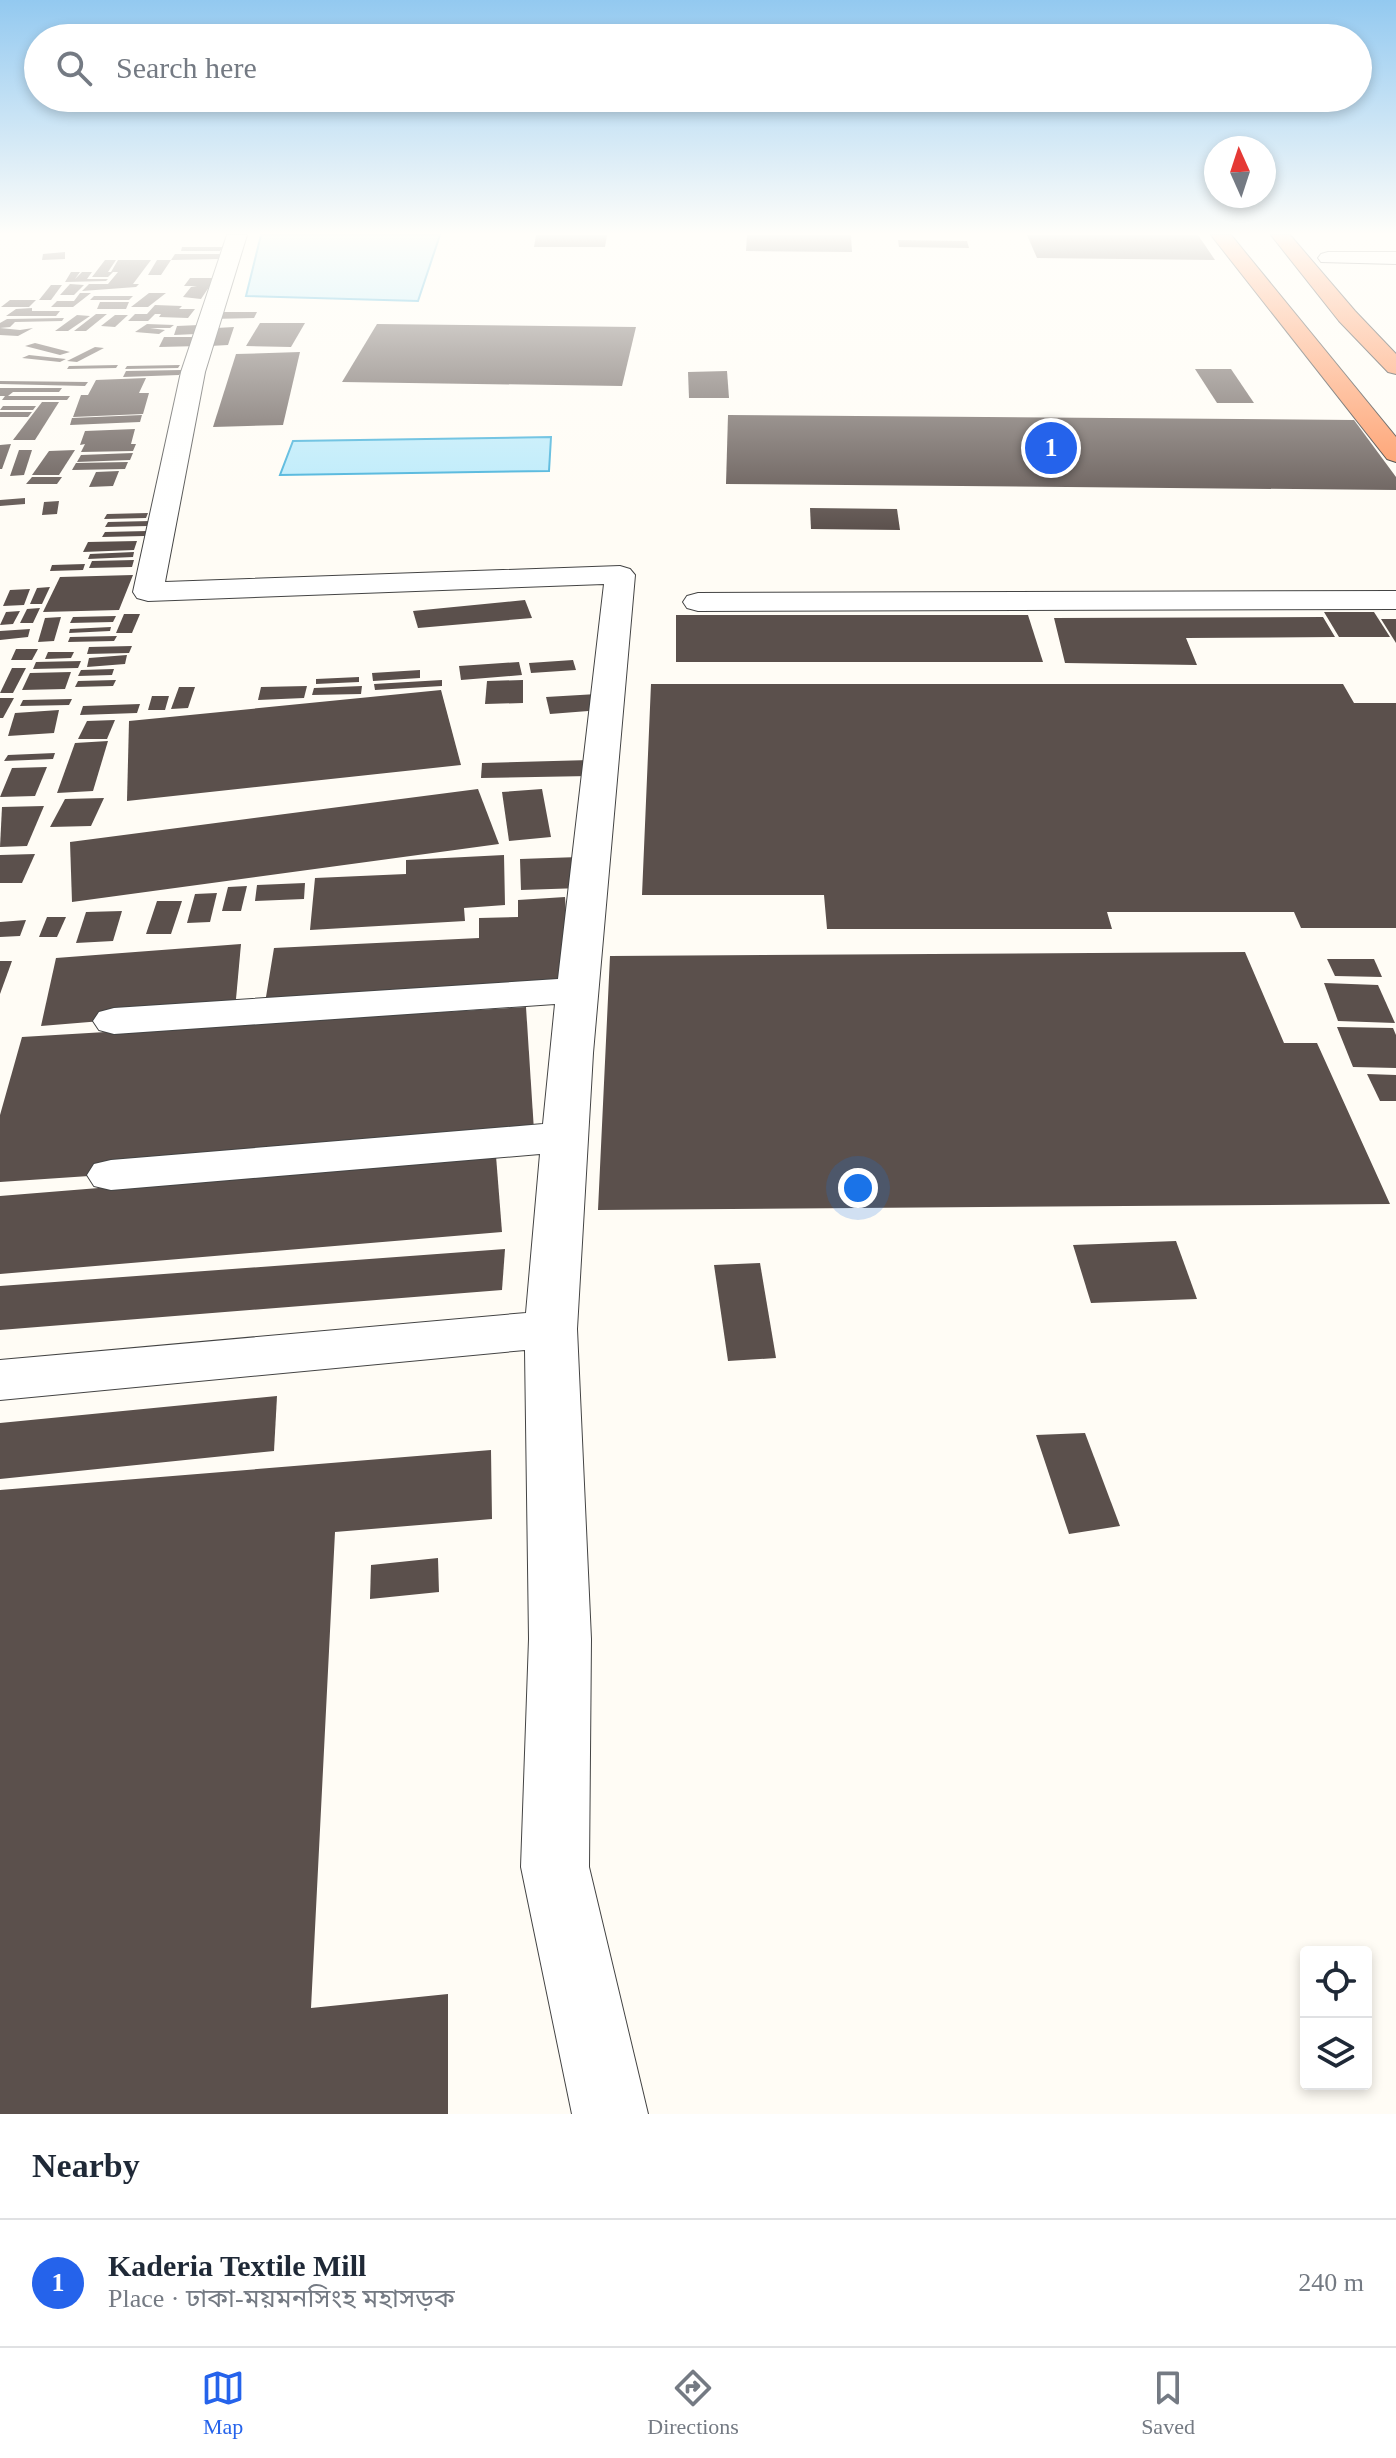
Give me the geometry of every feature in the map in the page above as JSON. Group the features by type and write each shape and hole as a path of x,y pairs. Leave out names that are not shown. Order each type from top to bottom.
{"highway":[{"path":"1300,334 1396,454"},
{"path":"1364,334 1396,367"}],"street":[{"path":"205,334 193,372 148,592 620,575 578,990 551,1329 560,1639 555,1867 610,2114"},
{"path":"698,602 1396,600"},
{"path":"114,1021 578,990"},
{"path":"111,1175 565,1137"},
{"path":"0,1380 551,1329"}],"water":[{"path":"551,437 549,471 280,475 293,441"}],"building":[{"path":"214,334 232,334 228,345 210,346"},
{"path":"254,334 299,334 291,347 246,346"},
{"path":"371,334 634,334 622,386 342,382"},
{"path":"164,337 204,337 200,346 159,347"},
{"path":"35,343 70,352 60,355 25,346"},
{"path":"95,347 104,348 77,362 67,361"},
{"path":"300,352 283,425 213,427 236,354"},
{"path":"29,355 66,359 60,362 22,358"},
{"path":"118,365 116,368 67,369 69,366"},
{"path":"180,365 178,368 125,369 127,366"},
{"path":"1195,369 1231,369 1254,403 1217,403"},
{"path":"182,370 179,375 123,377 126,371"},
{"path":"727,371 729,398 689,398 688,372"},
{"path":"146,378 139,393 149,393 143,414 73,417 81,395 88,395 96,380"},
{"path":"0,381 88,382 85,386 0,384"},
{"path":"0,388 62,388 59,392 13,392 0,396"},
{"path":"5,396 70,396 67,400 2,400"},
{"path":"42,402 59,402 35,440 13,440"},
{"path":"3,406 36,406 33,410 0,410"},
{"path":"0,412 32,412 28,417 0,417"},
{"path":"142,415 140,422 70,425 72,418"},
{"path":"728,415 1354,420 1396,477 1396,490 726,484"},
{"path":"135,429 131,444 136,444 133,451 81,452 85,444 80,445 85,431"},
{"path":"11,444 2,469 0,469 0,445"},
{"path":"19,450 32,450 24,475 10,476"},
{"path":"75,450 59,475 32,475 49,451"},
{"path":"133,453 130,460 77,462 81,455"},
{"path":"128,462 125,469 72,470 76,463"},
{"path":"119,471 113,486 89,487 96,472"},
{"path":"32,477 62,477 57,484 26,484"},
{"path":"25,498 25,504 0,506 0,500"},
{"path":"59,501 57,514 42,515 44,502"},
{"path":"810,508 897,509 900,530 811,529"},
{"path":"148,513 146,518 104,519 107,514"},
{"path":"150,521 148,526 105,527 108,522"},
{"path":"147,531 145,536 102,537 105,532"},
{"path":"137,541 134,550 83,552 88,542"},
{"path":"134,552 133,557 88,559 90,554"},
{"path":"134,560 132,567 89,568 92,561"},
{"path":"85,564 83,570 50,571 52,565"},
{"path":"133,575 119,610 43,612 60,577"},
{"path":"50,587 42,604 30,604 37,588"},
{"path":"30,589 24,605 3,606 10,590"},
{"path":"525,600 532,618 418,628 413,611"},
{"path":"40,608 33,623 20,623 27,609"},
{"path":"20,611 13,624 0,625 6,612"},
{"path":"1324,612 1374,612 1390,637 1339,637"},
{"path":"124,614 140,614 132,633 116,633"},
{"path":"676,615 1028,615 1043,662 676,662"},
{"path":"116,616 113,622 70,623 73,617"},
{"path":"61,617 54,641 38,642 45,618"},
{"path":"1323,617 1335,637 1186,638 1197,665 1065,663 1054,618"},
{"path":"1381,619 1396,619 1396,643"},
{"path":"111,627 110,631 69,633 70,629"},
{"path":"30,629 28,637 0,640 0,631"},
{"path":"117,636 114,641 68,642 70,637"},
{"path":"132,646 129,653 87,654 89,647"},
{"path":"16,649 38,649 32,660 11,660"},
{"path":"48,652 74,652 71,658 45,659"},
{"path":"127,655 125,664 87,667 89,658"},
{"path":"573,660 576,670 531,673 529,663"},
{"path":"81,661 78,668 33,669 36,662"},
{"path":"519,662 522,675 461,680 459,666"},
{"path":"12,668 26,668 13,693 0,693"},
{"path":"114,669 112,675 78,676 81,670"},
{"path":"420,670 420,678 373,681 372,673"},
{"path":"71,672 65,689 22,690 30,673"},
{"path":"359,677 359,682 316,684 316,679"},
{"path":"116,680 113,686 75,687 78,681"},
{"path":"442,680 442,686 375,690 374,684"},
{"path":"523,680 523,703 485,704 487,681"},
{"path":"651,684 1343,684 1354,703 1396,703 1396,928 1301,928 1294,912 1107,912 1112,929 827,929 824,895 642,895"},
{"path":"307,686 304,698 258,700 261,687"},
{"path":"362,686 361,694 312,695 314,688"},
{"path":"179,687 195,687 188,708 171,709"},
{"path":"441,690 461,765 127,801 129,721"},
{"path":"597,694 601,710 550,714 546,697"},
{"path":"152,696 169,696 165,710 148,710"},
{"path":"0,698 14,698 3,718 0,718"},
{"path":"72,699 69,705 20,706 23,700"},
{"path":"140,704 137,713 80,715 83,706"},
{"path":"59,710 54,733 8,736 15,713"},
{"path":"115,720 107,739 78,739 87,721"},
{"path":"108,741 93,791 57,793 75,743"},
{"path":"55,753 53,759 4,761 8,755"},
{"path":"590,760 590,776 481,778 482,763"},
{"path":"47,767 35,796 0,797 12,768"},
{"path":"478,789 499,844 72,902 70,842"},
{"path":"542,789 551,837 509,841 502,792"},
{"path":"104,798 91,826 50,827 65,799"},
{"path":"44,806 27,846 0,847 2,807"},
{"path":"35,854 22,883 0,883 0,855"},
{"path":"504,855 505,905 464,908 465,921 310,930 315,878 406,874 406,860"},
{"path":"579,857 581,888 521,890 520,859"},
{"path":"305,883 304,899 255,901 257,885"},
{"path":"247,886 241,911 222,911 228,887"},
{"path":"217,893 210,922 187,923 195,894"},
{"path":"565,897 571,988 265,1003 274,948 479,938 479,918 518,917 518,900"},
{"path":"157,901 182,901 171,934 146,934"},
{"path":"122,911 113,941 76,943 86,912"},
{"path":"47,917 66,917 57,937 39,937"},
{"path":"26,920 20,936 0,937 0,922"},
{"path":"241,944 235,1010 41,1026 56,958"},
{"path":"1245,952 1284,1043 1317,1043 1390,1204 598,1210 610,956"},
{"path":"1327,959 1374,959 1382,977 1335,976"},
{"path":"0,961 12,961 0,994"},
{"path":"1324,983 1378,985 1395,1023 1338,1021"},
{"path":"526,1007 535,1146 0,1182 0,1115 22,1037"},
{"path":"1337,1027 1393,1028 1396,1035 1396,1068 1353,1067"},
{"path":"1367,1074 1396,1075 1396,1101 1380,1101"},
{"path":"496,1156 502,1232 0,1274 0,1196"},
{"path":"1176,1241 1197,1299 1091,1303 1073,1245"},
{"path":"505,1249 502,1290 0,1330 0,1286"},
{"path":"760,1263 776,1358 728,1361 714,1265"},
{"path":"277,1396 274,1451 0,1479 0,1423"},
{"path":"1085,1433 1120,1526 1069,1534 1036,1435"},
{"path":"491,1450 492,1519 335,1532 311,2008 448,1994 448,2114 0,2114 0,1490"},
{"path":"438,1558 439,1592 370,1599 371,1565"}],"place":[{"name":"Kaderia Textile Mill","path":"1051,448"}]}
